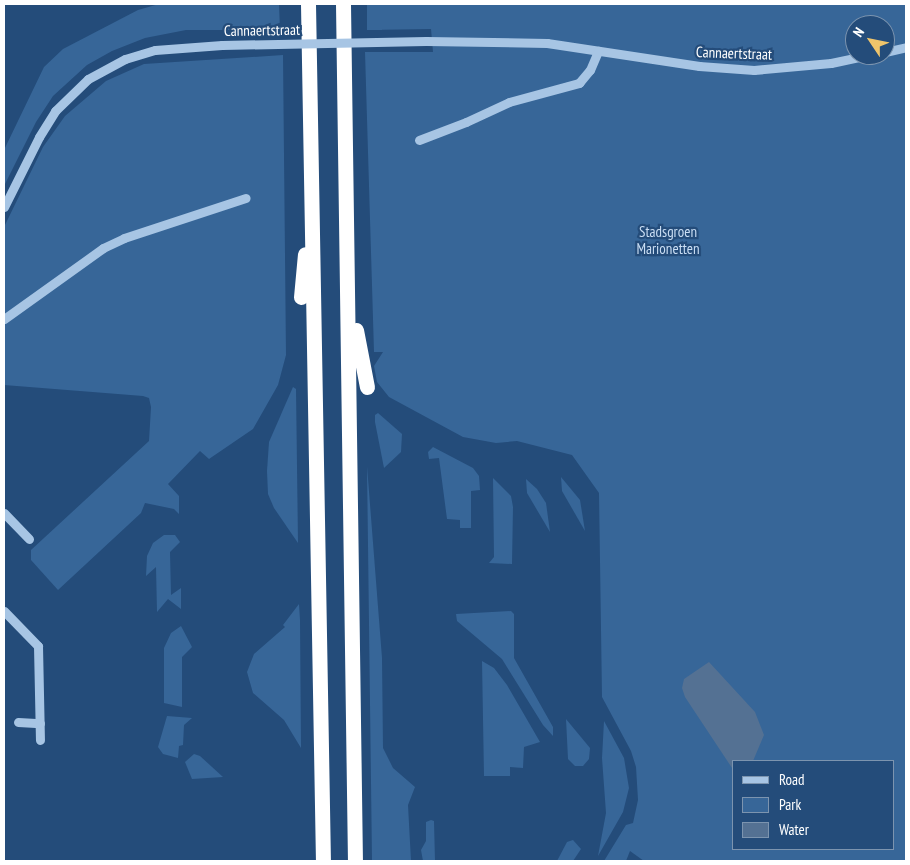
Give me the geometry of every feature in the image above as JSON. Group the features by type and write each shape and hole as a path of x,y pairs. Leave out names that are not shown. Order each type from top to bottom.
{"highway":[{"path":"308,4 323,861"},
{"path":"343,4 349,289 355,861"},
{"path":"301,297 312,191"},
{"path":"349,289 367,387"}],"street":[{"name":"Cannaertstraat","path":"4,207 51,118 65,99 88,79 125,59 155,50 222,45 504,40 598,51 699,66 754,70 823,64 845,60"},
{"path":"419,140 466,122 509,102 579,83 590,70 598,51"},
{"path":"4,319 103,248 124,238 246,198"},
{"path":"4,513 29,539"},
{"path":"4,611 38,646 40,740"},
{"path":"18,722 40,723"}],"green space":[{"path":"159,4 279,4 280,30 186,30 145,38 112,51 87,65 53,96 36,122 4,186 4,150 44,67 63,49 138,10"},
{"name":"Stadsgroen Marionetten","path":"367,4 906,4 906,861 644,861 630,851 626,861 604,861 626,825 633,823 638,800 636,767 631,751 602,697 599,493 572,455 517,441 496,443 463,437 389,397 377,382 374,366 383,352 374,352 365,52 433,52 431,29 367,30"},
{"path":"283,55 286,355 278,385 253,429 209,459 200,451 168,484 179,496 179,514 174,509 145,503 141,513 58,590 31,560 31,550 149,441 151,407 149,398 143,396 4,385 4,227 43,147 65,116 106,81 144,64"},
{"path":"293,387 296,389 298,543 274,508 268,494 267,471 269,442"},
{"path":"378,413 402,434 401,452 384,468 375,422 375,415"},
{"path":"433,447 473,468 479,476 480,490 471,491 471,528 460,528 460,520 447,519 439,458 429,459 428,452"},
{"path":"367,466 382,658 383,748 393,768 415,787 408,805 411,861 372,861"},
{"path":"561,477 580,500 585,531 562,491"},
{"path":"493,478 511,496 513,507 512,564 489,563 494,557"},
{"path":"526,479 537,489 546,503 550,532 527,493"},
{"path":"164,535 175,535 180,542 170,552 171,595 181,588 181,609 168,599 157,612 156,567 146,576 147,556 153,543"},
{"path":"299,604 301,748 284,720 253,693 247,672 254,654 285,627 283,625"},
{"path":"511,611 514,614 514,658 553,727 553,736 543,725 502,659 457,621 456,614"},
{"path":"181,626 192,647 182,657 182,707 164,703 164,648 171,633"},
{"path":"482,661 494,668 507,685 540,742 524,747 523,768 510,767 510,776 484,776"},
{"path":"167,716 192,718 184,725 183,745 179,746 178,758 163,754 158,747"},
{"path":"566,719 590,748 589,759 583,766 575,766 568,759"},
{"path":"604,721 624,758 629,788 623,812 598,856 606,813 602,758"},
{"path":"194,754 200,756 223,777 192,779 185,762"},
{"path":"434,821 435,861 423,861 421,850 426,841 426,822"},
{"path":"573,840 581,849 573,861 557,861 567,842"}],"water":[{"path":"709,662 755,712 764,735 753,760 732,760 732,768 685,697 682,688 684,679"}]}
